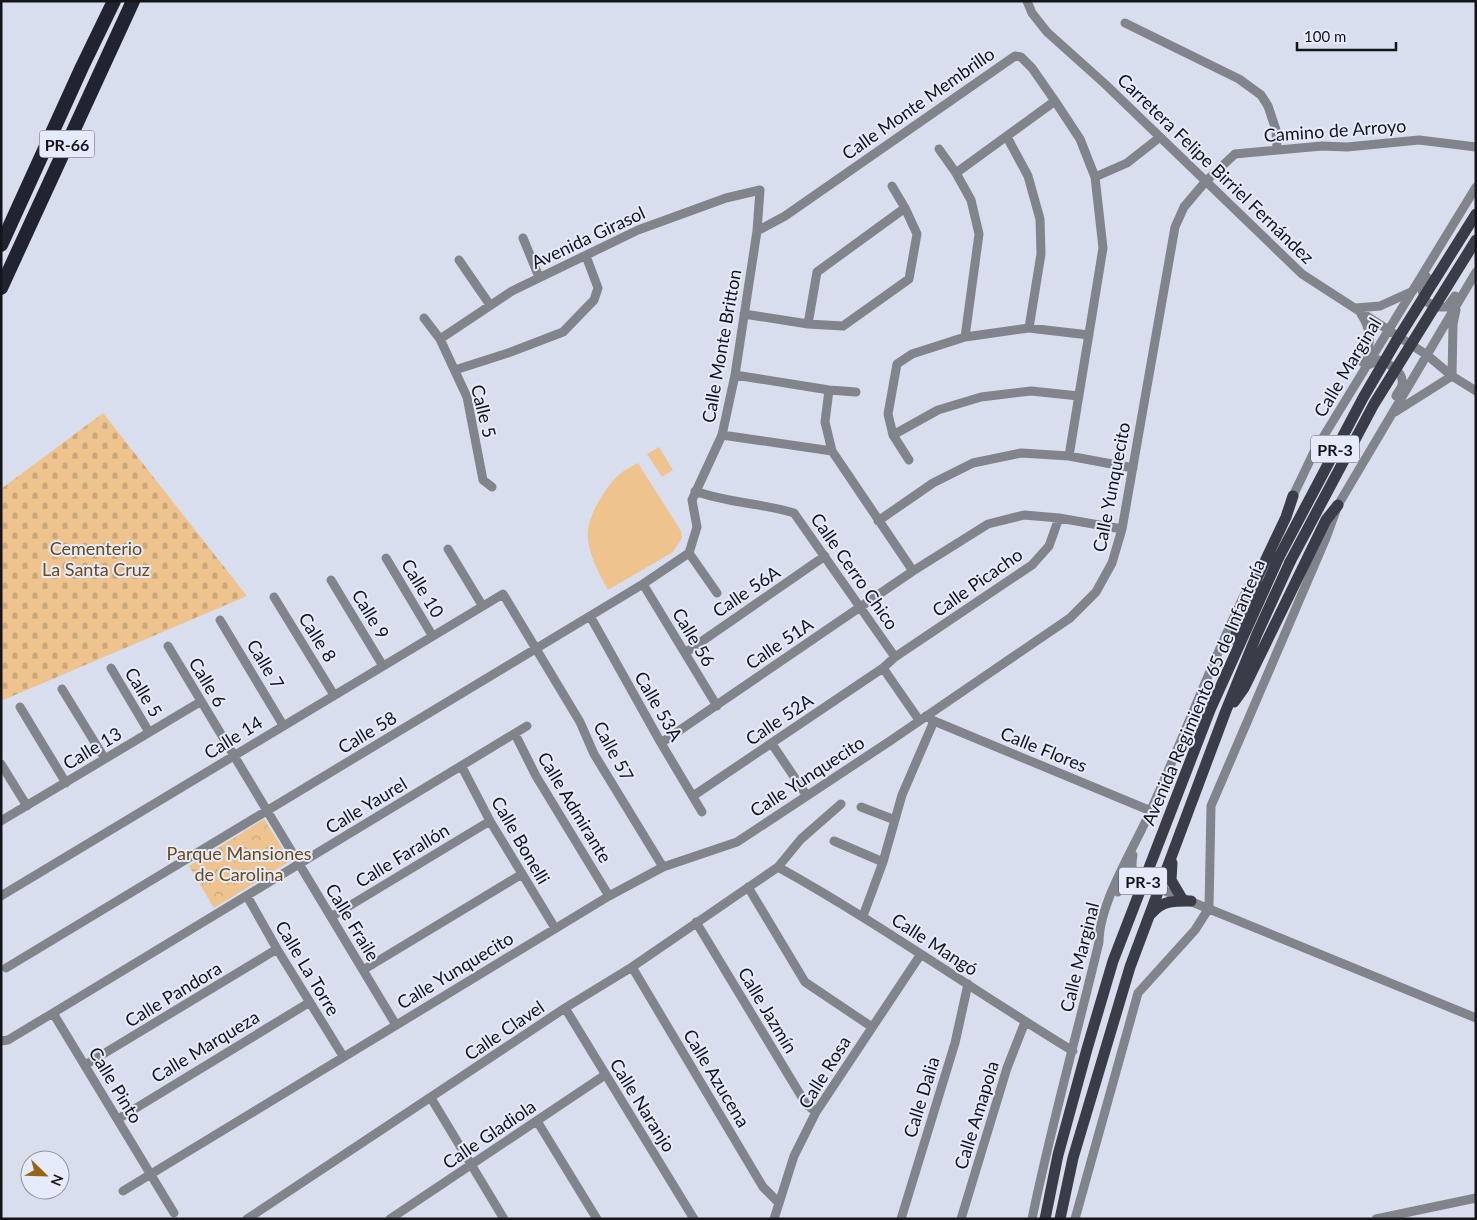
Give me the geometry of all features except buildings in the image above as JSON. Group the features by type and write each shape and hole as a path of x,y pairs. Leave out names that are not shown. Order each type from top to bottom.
{"highway":[{"name":"PR-66","path":"1,245 114,1"},
{"name":"PR-66","path":"1,288 133,1"}],"main road":[{"name":"Avenida Regimiento 65 de Infantería","path":"1044,1219 1058,1155 1113,961 1210,710 1279,557 1363,398 1476,214"},
{"name":"Avenida Regimiento 65 de Infantería","path":"1060,1219 1073,1158 1130,967 1225,713 1257,634 1290,562 1374,404 1476,240"},
{"path":"1210,710 1258,576 1286,517 1293,496"},
{"path":"1225,713 1244,688 1326,520 1338,505"},
{"path":"1148,918 1162,903 1186,899 1171,880 1173,852"}],"street":[{"name":"Carretera Felipe Birriel Fernández","path":"1027,1 1032,13 1048,32 1302,274 1427,355 1452,376 1476,391"},
{"path":"1126,23 1239,79 1260,95 1268,106 1276,130 1277,149"},
{"name":"Calle Monte Membrillo","path":"757,231 785,216 1015,56 1021,57 1032,68 1080,139 1095,177 1103,248 1069,456"},
{"path":"956,173 1055,101"},
{"path":"1007,137 1028,176 1040,219 1041,254 1029,328"},
{"path":"1095,177 1128,163 1160,137"},
{"name":"Camino de Arroyo","path":"1206,181 1236,154 1277,149 1419,140 1476,147"},
{"path":"939,149 956,173 971,200 979,234 965,337"},
{"name":"Calle Yunquecito","path":"149,1175 609,896 664,867 737,842 926,719 1070,618 1096,592 1112,563 1122,529 1175,226 1184,207 1206,181"},
{"path":"744,314 808,324 843,326 909,279 917,234 906,208 892,186"},
{"name":"Calle Marginal","path":"1032,1219 1044,1159 1073,1051 1099,942 1099,930 1113,891 1151,811 1228,626 1314,452 1476,187"},
{"name":"Calle Monte Britton","path":"695,491 722,435 735,375 757,231 760,190"},
{"name":"Avenida Girasol","path":"440,339 512,291 638,230 726,198 760,190"},
{"path":"808,324 817,272 906,208"},
{"path":"523,238 539,277"},
{"path":"1438,249 1422,290 1425,300 1437,307 1447,307 1476,265"},
{"path":"455,370 563,332 594,300 598,288 586,256"},
{"path":"459,260 490,305"},
{"path":"1075,1219 1138,992 1195,930 1209,908 1211,806 1322,547 1338,505 1476,272"},
{"path":"1356,308 1380,306 1413,291"},
{"path":"1392,414 1452,376 1453,324 1458,300"},
{"path":"1344,402 1346,390 1366,356 1370,335 1366,322 1356,308"},
{"name":"Calle 5","path":"424,318 440,339 467,396 483,480 492,487"},
{"path":"909,460 893,435 888,414 897,364 912,354 965,337 1029,328 1089,335"},
{"path":"1365,367 1378,360 1392,366 1402,379 1402,386 1383,418 1379,438"},
{"path":"735,375 829,390 856,392"},
{"path":"829,390 825,422 832,451 913,572"},
{"path":"893,435 938,410 982,397 1031,391 1079,396"},
{"path":"722,435 832,451"},
{"path":"878,521 933,483 973,463 1021,453 1069,456 1133,468"},
{"path":"695,491 692,500 697,527 689,553 717,593"},
{"name":"Calle Cerro Chico","path":"695,491 715,498 773,506 794,513 895,657"},
{"name":"Calle 51A","path":"661,744 913,572 988,524 1024,515 1059,518 1122,529"},
{"name":"Calle Picacho","path":"883,668 895,657 1032,566 1049,546 1059,518"},
{"path":"448,548 482,605"},
{"name":"Calle 58","path":"6,968 537,649 643,584 689,553"},
{"name":"Calle 56A","path":"685,653 825,556"},
{"name":"Calle 10","path":"386,558 432,635"},
{"name":"Calle 9","path":"331,580 383,666"},
{"name":"Calle 56","path":"643,584 716,706"},
{"name":"Calle 14","path":"1,896 503,594"},
{"name":"Calle 57","path":"503,594 580,722 594,754 664,867"},
{"name":"Calle 8","path":"274,597 334,695"},
{"name":"Calle 53A","path":"590,616 661,744 702,812"},
{"name":"Calle 7","path":"220,620 283,725"},
{"name":"Calle 6","path":"168,646 267,811"},
{"name":"Calle 5","path":"111,668 149,732"},
{"path":"863,916 883,862 926,719 883,668"},
{"name":"Calle 52A","path":"693,796 883,668"},
{"path":"62,689 105,759"},
{"name":"Calle 13","path":"1,821 200,702"},
{"path":"20,707 66,782"},
{"name":"Calle Flores","path":"926,719 1151,811"},
{"name":"Calle Yaurel","path":"1,1041 8,1040 527,726"},
{"name":"Calle Admirante","path":"515,734 536,776 609,896"},
{"path":"772,744 807,796"},
{"path":"1,764 27,806"},
{"name":"Calle Bonelli","path":"462,767 490,821 555,928"},
{"name":"Calle Clavel","path":"247,1219 565,1008 632,967 748,887 778,866 802,839 841,804"},
{"path":"860,807 895,820"},
{"name":"Calle Fraile","path":"267,811 396,1025"},
{"name":"Calle Farallón","path":"331,917 490,821"},
{"path":"1140,834 1131,868 1134,875 1143,882"},
{"path":"834,841 883,862"},
{"name":"Calle Mangó","path":"778,866 863,916 1025,1022 1073,1051"},
{"path":"363,970 522,874"},
{"path":"1099,942 1118,891 1123,883 1128,879 1143,882 1476,1018"},
{"path":"748,887 805,982 872,1027"},
{"name":"Calle La Torre","path":"247,896 277,949 343,1056"},
{"name":"Calle Jazmín","path":"696,922 806,1104 816,1112"},
{"name":"Calle Pandora","path":"85,1065 277,949"},
{"name":"Calle Rosa","path":"774,1219 794,1156 816,1112 920,954"},
{"name":"Calle Azucena","path":"632,967 763,1187 779,1204"},
{"name":"Calle Dalia","path":"901,1219 955,1043 968,984"},
{"name":"Calle Marqueza","path":"118,1119 310,1002"},
{"name":"Calle Naranjo","path":"565,1008 694,1219"},
{"name":"Calle Pinto","path":"53,1013 118,1119 149,1175 174,1213"},
{"name":"Calle Amapola","path":"961,1219 1007,1068 1025,1022"},
{"name":"Calle Gladiola","path":"390,1219 605,1075"},
{"path":"431,1098 504,1219"},
{"path":"537,1121 597,1219"},
{"path":"123,1191 149,1175"},
{"path":"1376,1219 1476,1198"}],"green space":[{"name":"Cementerio La Santa Cruz","path":"103,413 247,596 1,701 1,489"},
{"path":"659,447 673,470 662,477 647,454"},
{"path":"638,463 681,531 682,538 673,552 608,590 591,552 588,529 596,506 610,484 623,472"},
{"name":"Parque Mansiones de Carolina","path":"264,819 290,861 214,908 189,866"}]}
